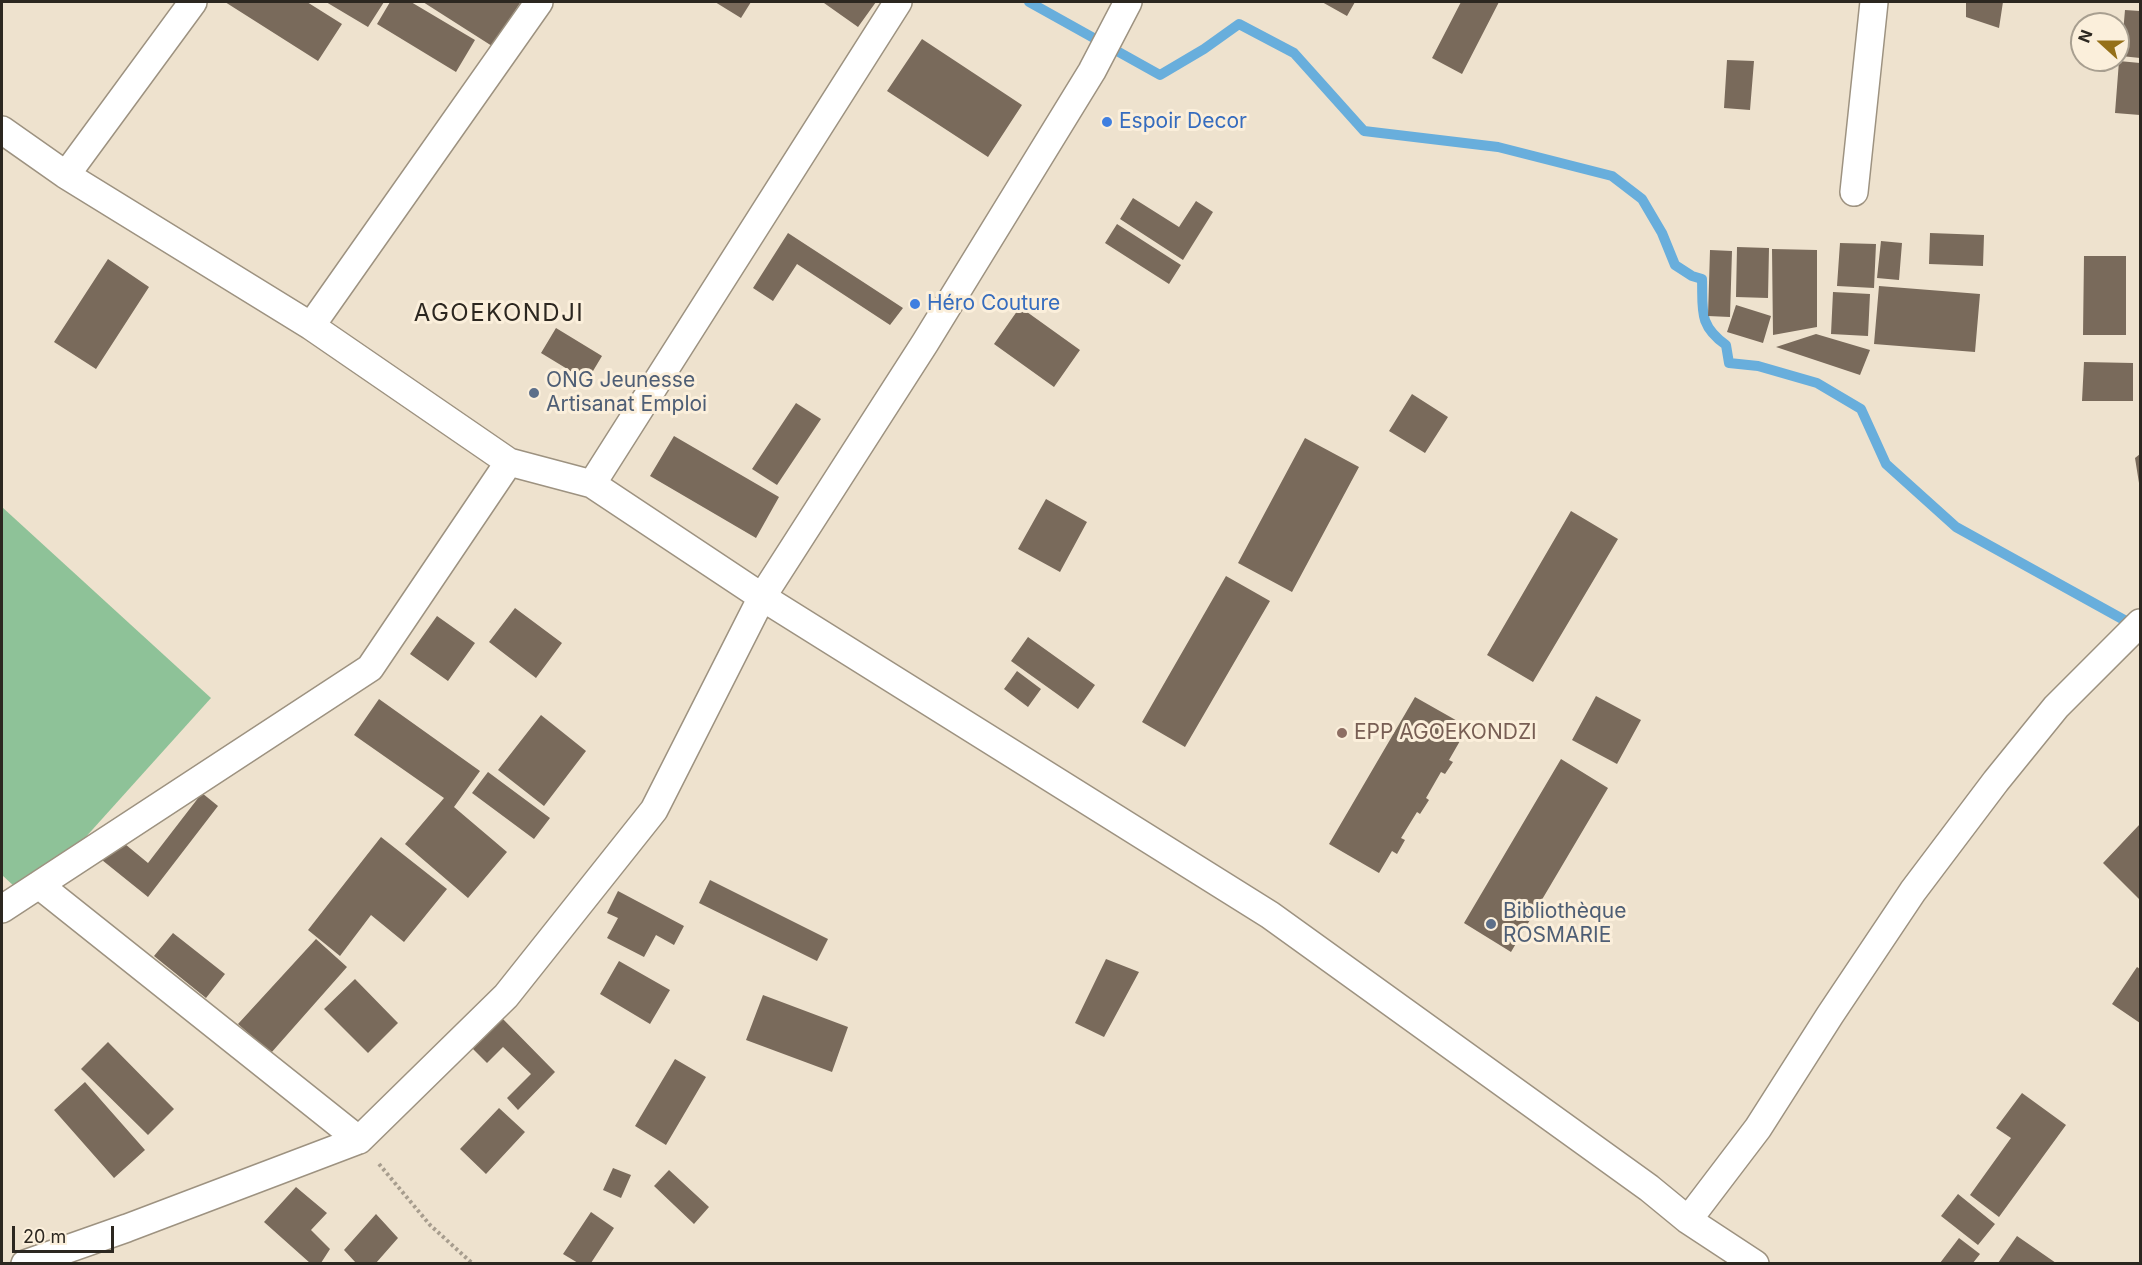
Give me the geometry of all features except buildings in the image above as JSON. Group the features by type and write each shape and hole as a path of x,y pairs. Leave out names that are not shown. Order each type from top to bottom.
{"street":[{"path":"66,175 193,2"},
{"path":"311,326 539,2"},
{"path":"592,484 898,2"},
{"path":"1854,192 1874,2"},
{"path":"25,1263 127,1228 359,1140 506,996 654,810 762,597 925,343 1092,71 1128,3"},
{"path":"2,130 66,175 311,326 510,462 592,484 762,597 1270,915 1649,1188 1688,1220 1755,1263"},
{"path":"2,909 370,668 510,462"},
{"path":"1688,1220 1758,1128 1830,1015 1920,882 1996,781 2056,707 2140,623"},
{"path":"39,885 359,1140"}],"path":[{"path":"359,1140 430,1225 473,1263"}],"green space":[{"path":"2,507 211,698 29,900 2,875"}],"waterway":[{"path":"1029,2 1160,75 1204,49 1239,24 1294,53 1364,131 1498,147 1612,176 1642,199 1662,233 1675,265 1692,276 1702,279 1706,324 1726,345 1729,363 1758,366 1817,383 1861,409 1886,464 1956,527 2135,626"}],"place":[{"name":"Espoir Decor","path":"1107,122"},
{"name":"Héro Couture","path":"915,304"},
{"name":"ONG Jeunesse Artisanat Emploi","path":"534,393"},
{"name":"EPP AGOEKONDZI","path":"1342,733"},
{"name":"Bibliothèque ROSMARIE","path":"1491,924"}],"district":[{"name":"AGOEKONDJI","path":"499,314"}]}
